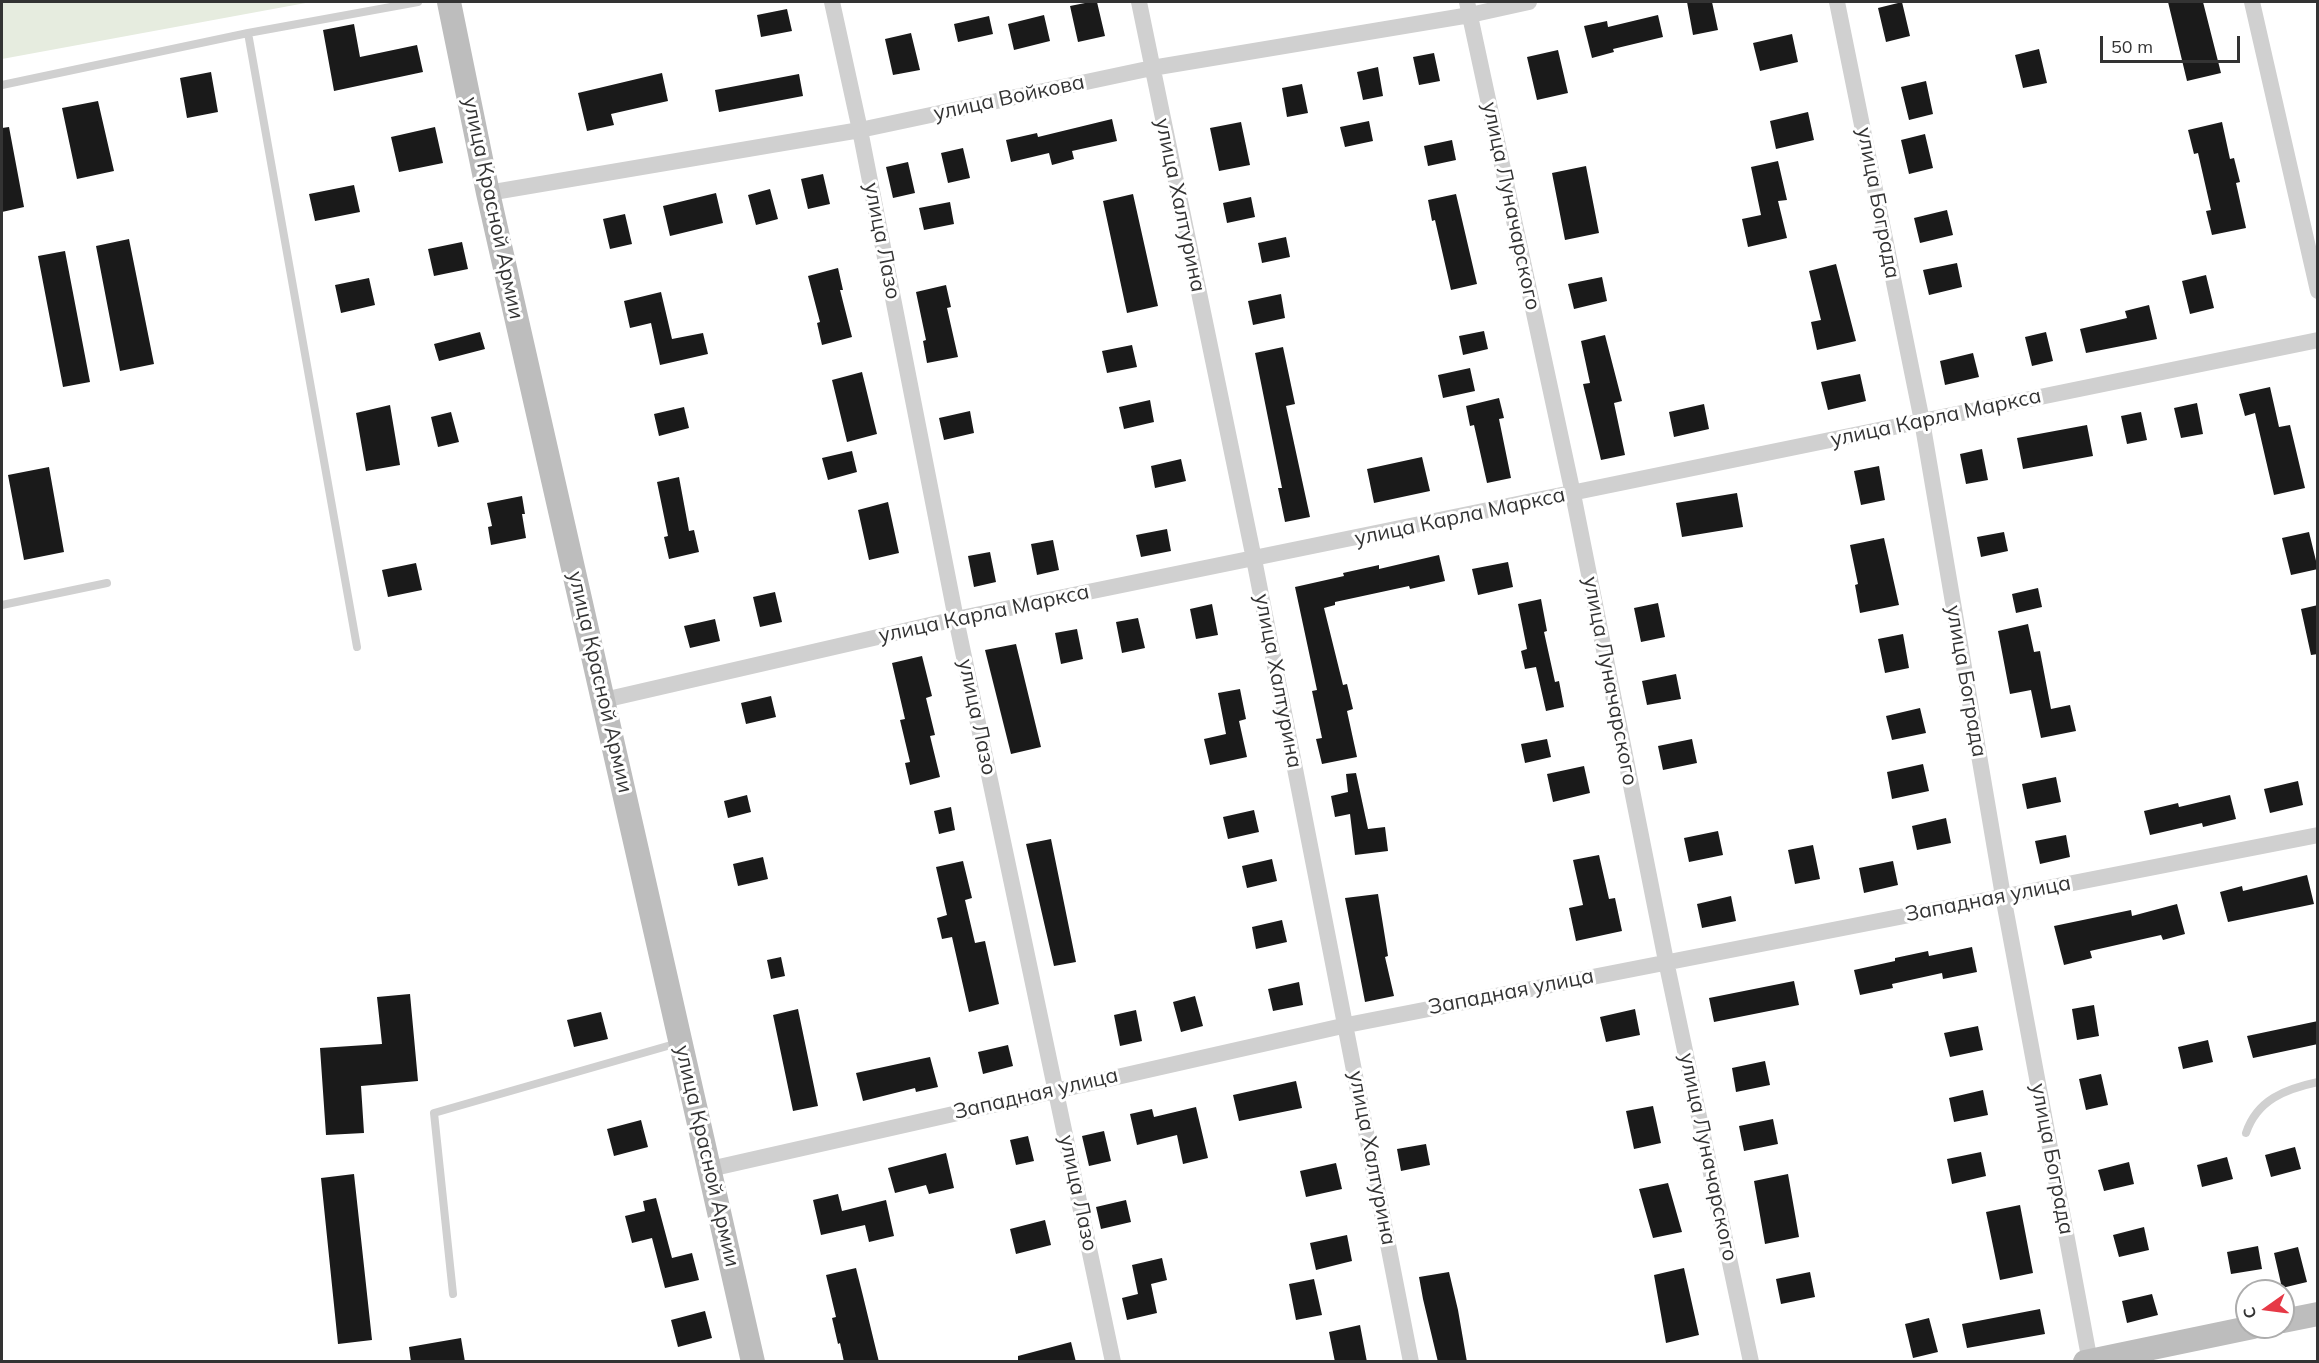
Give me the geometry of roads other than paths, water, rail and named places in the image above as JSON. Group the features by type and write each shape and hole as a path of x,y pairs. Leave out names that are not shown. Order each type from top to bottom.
{"street":[{"name":"улица Красной Армии","path":"449,2 488,193 753,1362"},
{"name":"улица Лазо","path":"832,2 860,129 956,619 1113,1362"},
{"name":"улица Халтурина","path":"1139,2 1254,559 1347,1025 1411,1362"},
{"name":"улица Войкова","path":"488,193 860,129 1152,68 1468,8 1529,2"},
{"name":"улица Бограда","path":"1837,2 1922,421 2003,896 2088,1361"},
{"path":"2252,2 2318,291"},
{"name":"улица Луначарского","path":"1468,8 1573,494 1666,962 1751,1362"},
{"name":"улица Карла Маркса","path":"604,700 956,619 2318,340"},
{"name":"Западная улица","path":"710,1169 1347,1025 2318,835"},
{"path":"2295,1319 2318,1314"},
{"path":"2088,1361 2235,1331"}],"lane":[{"path":"2,85 248,33 418,2"},
{"path":"248,33 357,647"},
{"path":"2,605 107,583"},
{"path":"453,1294 434,1113 681,1042"},
{"path":"2246,1133 2251,1117 2278,1093 2318,1082"}]}
